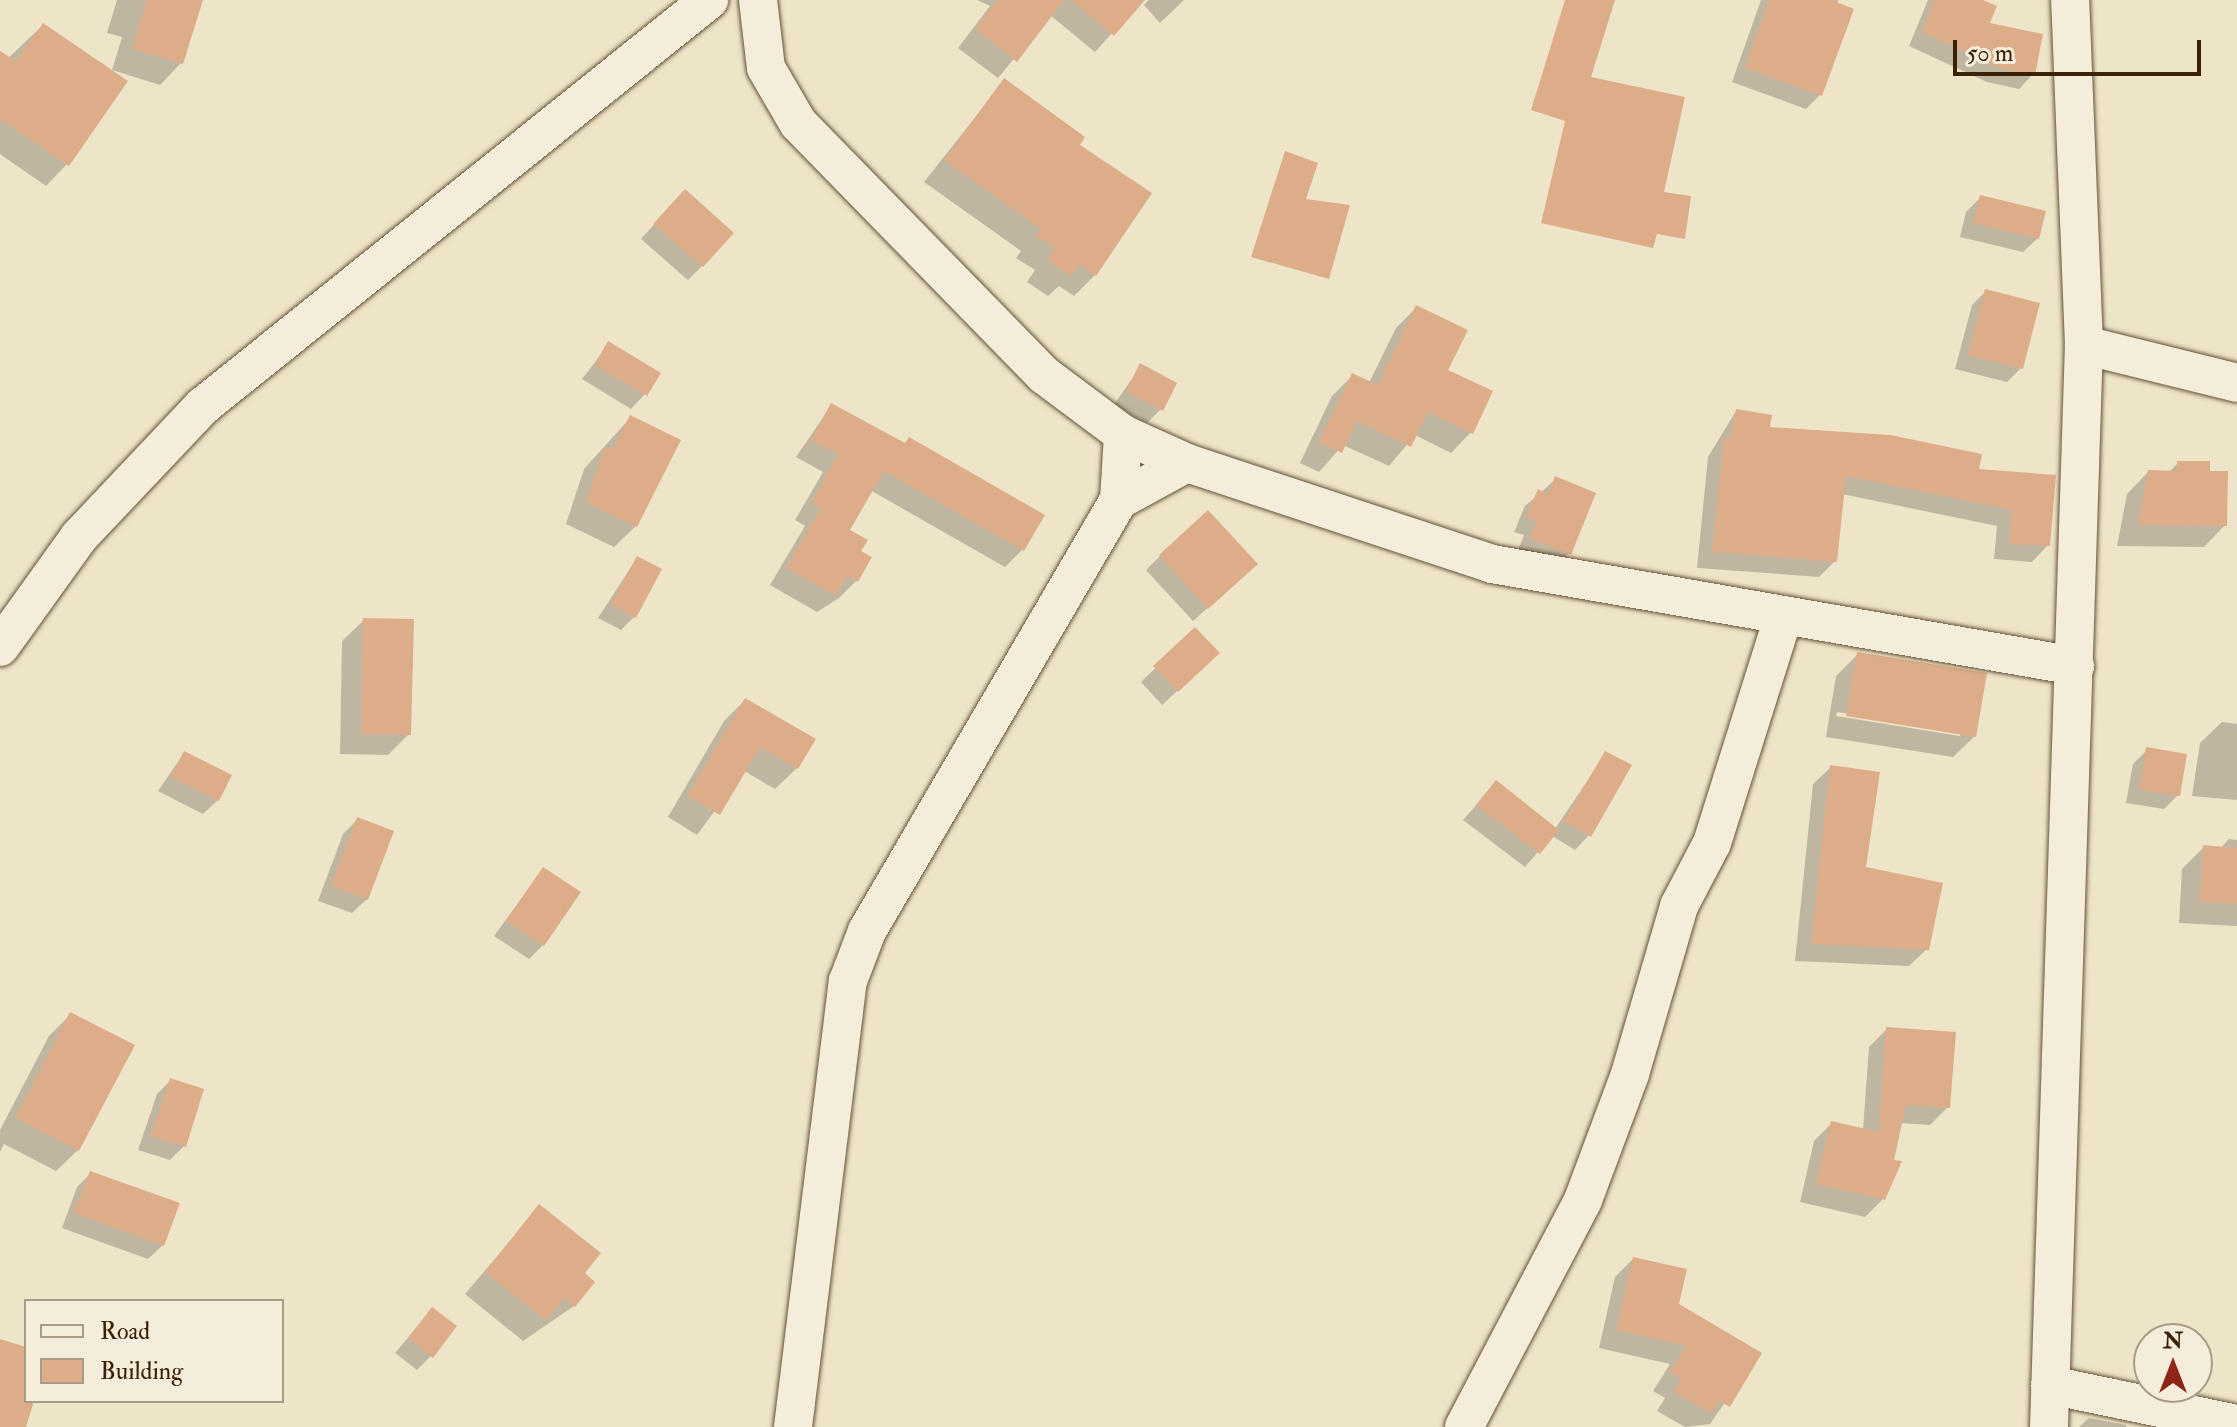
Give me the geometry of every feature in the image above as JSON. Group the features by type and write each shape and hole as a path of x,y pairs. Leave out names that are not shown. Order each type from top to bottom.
{"street":[{"path":"0,647 79,537 203,406 709,0"},
{"path":"758,0 766,68 798,123 1044,375 1123,434 1187,463 1492,564 2075,666"},
{"path":"2049,1427 2084,345 2070,0"},
{"path":"2084,345 2237,383"},
{"path":"793,1427 848,981 867,931 1119,500 1123,434"},
{"path":"1119,500 1187,463"},
{"path":"1464,1427 1583,1200 1630,1074 1679,906 1712,843 1784,615"},
{"path":"2050,1385 2237,1424"}],"building":[{"path":"147,0 203,0 183,64 132,49"},
{"path":"997,0 1064,0 1017,62 975,29"},
{"path":"1071,0 1145,0 1114,36"},
{"path":"1565,0 1615,0 1591,77 1685,97 1664,192 1691,196 1685,239 1657,234 1653,248 1541,223 1565,121 1531,110"},
{"path":"1769,0 1831,0 1854,9 1822,96 1745,68"},
{"path":"1935,0 1983,0 1997,6 1990,23 2043,34 2035,75 2002,69 1922,32"},
{"path":"43,23 128,81 69,166 0,119 0,51 16,61"},
{"path":"1004,78 1085,137 1080,145 1152,193 1096,276 1079,264 1071,276 1047,260 1055,248 1036,236 1041,229 944,160"},
{"path":"1285,151 1318,163 1306,199 1350,205 1329,279 1251,257"},
{"path":"685,189 734,233 703,267 653,224"},
{"path":"1980,195 2046,211 2039,239 1973,223"},
{"path":"1985,289 2040,303 2023,369 1968,355"},
{"path":"1416,305 1468,330 1448,370 1493,391 1473,434 1428,412 1411,447 1357,421 1342,453 1319,442 1352,373 1378,385"},
{"path":"608,341 661,373 647,396 594,365"},
{"path":"1140,363 1177,383 1163,411 1126,391"},
{"path":"831,403 905,443 909,437 1045,515 1024,551 884,471 850,530 868,540 861,551 872,557 858,582 847,576 836,596 786,568 821,508 811,503 838,454 811,440"},
{"path":"1736,409 1772,415 1770,427 1890,435 1982,454 1979,469 2056,475 2050,546 2009,544 2012,510 1846,476 1837,562 1712,552 1724,438 1730,439"},
{"path":"630,415 681,440 637,527 586,502 605,446 613,449"},
{"path":"2177,461 2210,461 2210,471 2228,471 2227,526 2138,525 2148,470 2177,471"},
{"path":"1555,476 1596,493 1571,555 1530,538 1537,521 1526,517 1538,489 1548,494"},
{"path":"1208,510 1258,564 1208,609 1159,555"},
{"path":"637,556 662,569 636,618 611,604"},
{"path":"363,618 414,619 411,735 361,734"},
{"path":"1195,627 1220,653 1178,692 1153,666"},
{"path":"1857,652 1987,673 1976,737 1846,716"},
{"path":"745,698 816,739 798,769 760,747 720,815 687,796"},
{"path":"2146,747 2187,754 2180,796 2139,790"},
{"path":"184,751 232,775 219,801 171,777"},
{"path":"1605,751 1632,765 1591,837 1564,821"},
{"path":"1830,765 1880,772 1866,867 1943,883 1929,950 1811,944"},
{"path":"1496,780 1559,830 1540,854 1476,805"},
{"path":"357,817 394,831 368,900 331,886"},
{"path":"2203,845 2237,848 2237,904 2200,902"},
{"path":"543,867 581,892 544,946 506,921"},
{"path":"70,1012 135,1045 79,1151 15,1118"},
{"path":"1886,1027 1956,1032 1950,1108 1906,1105 1894,1160 1902,1161 1885,1200 1816,1184 1831,1121 1879,1132"},
{"path":"170,1078 204,1089 186,1147 151,1136"},
{"path":"90,1171 180,1203 164,1246 74,1213"},
{"path":"539,1204 601,1253 585,1273 595,1282 575,1307 564,1298 546,1321 485,1272"},
{"path":"1633,1257 1687,1269 1679,1304 1762,1353 1730,1407 1719,1401 1712,1414 1674,1392 1681,1379 1670,1372 1686,1346 1616,1330"},
{"path":"432,1307 457,1326 433,1358 408,1338"},
{"path":"0,1339 24,1346 24,1403 33,1403 26,1427 0,1427"}]}
